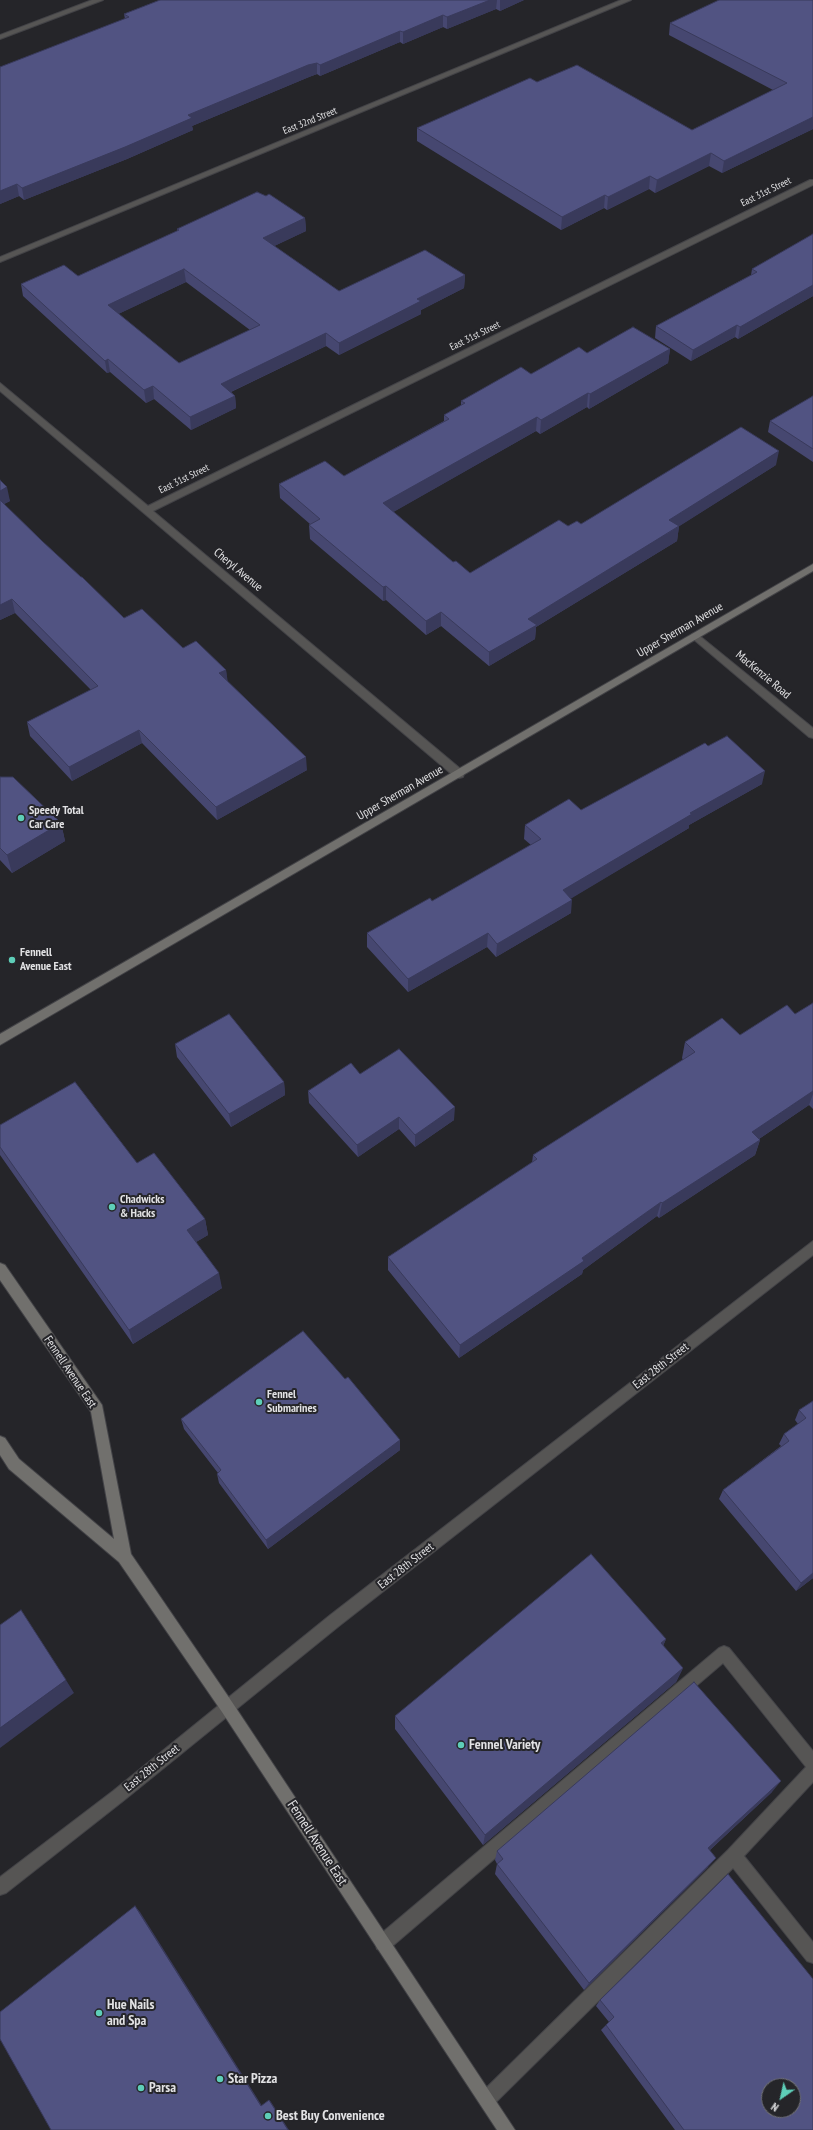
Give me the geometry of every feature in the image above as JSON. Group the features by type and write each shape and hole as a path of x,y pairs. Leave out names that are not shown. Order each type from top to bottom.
{"main road":[{"name":"Upper Sherman Avenue","path":"0,1040 813,567"},
{"name":"Fennell Avenue East","path":"0,1269 97,1410 124,1557"},
{"name":"Fennell Avenue East","path":"0,1443 14,1464 124,1557 227,1707 507,2130"}],"street":[{"path":"0,37 99,0"},
{"name":"East 32nd Street","path":"0,260 627,0"},
{"name":"East 31st Street","path":"147,510 813,182"},
{"name":"Cheryl Avenue","path":"0,386 459,774"},
{"name":"MacKenzie Road","path":"696,636 813,734"},
{"name":"East 28th Street","path":"0,1887 118,1796 334,1621 813,1247"},
{"path":"383,1943 724,1653 813,1763"},
{"path":"486,2099 734,1856 813,1771"},
{"path":"734,1856 813,1955"}],"building":[{"path":"160,0 490,0 447,17 443,15 403,32 400,31 320,65 317,63 308,65 188,115 192,118 125,147 22,188 17,184 0,191 0,67 129,17 124,14"},
{"path":"719,0 813,0 813,117 724,161 711,153 657,180 650,176 608,197 605,195 562,217 417,128 530,78 537,82 577,65 692,130 787,83 670,23"},
{"path":"257,192 266,196 269,194 305,218 263,238 339,291 425,250 465,275 417,299 421,301 339,343 326,333 221,384 235,396 190,417 153,386 144,390 108,359 105,361 21,284 64,265 78,276 179,230 177,229","holes":["184,269 260,325 179,363 108,305"]},
{"path":"813,234 813,285 740,327 737,325 693,350 656,326 757,272 752,269"},
{"path":"633,327 670,349 541,420 537,417 383,503 453,562 456,561 470,573 559,520 568,526 577,521 581,524 741,427 779,451 669,520 679,526 528,619 537,625 489,652 441,612 426,621 386,586 383,587 309,525 320,519 279,484 325,461 344,476 449,419 444,415 465,403 461,401 521,367 531,374 579,347 587,353"},
{"path":"813,396 813,449 770,421"},
{"path":"0,480 7,487 0,491"},
{"path":"0,500 124,618 142,609 183,648 196,641 226,670 219,673 306,757 216,807 139,730 69,767 27,722 98,686 12,599 0,605"},
{"path":"727,736 765,771 690,813 692,814 563,890 572,900 497,944 488,933 408,979 367,933 430,898 432,901 541,839 525,825 569,799 581,810 705,743 708,746"},
{"name":"Speedy Total Car Care","path":"0,777 13,777 61,823 7,855 0,848"},
{"path":"813,1003 813,1091 752,1132 760,1140 662,1203 661,1202 582,1258 584,1261 460,1345 388,1257 537,1159 533,1155 695,1052 685,1042 722,1018 740,1035 787,1005 795,1014"},
{"path":"229,1014 284,1082 229,1114 175,1044"},
{"path":"399,1049 455,1107 415,1135 399,1117 357,1145 308,1091 351,1063 360,1074"},
{"name":"Chadwicks & Hacks","path":"75,1082 137,1163 154,1153 205,1219 187,1230 219,1273 129,1330 0,1147 0,1125"},
{"path":"303,1331 345,1379 348,1377 400,1440 266,1540 217,1474 221,1470 181,1419"},
{"path":"813,1401 813,1573 801,1583 723,1490 789,1441 784,1434 806,1418 799,1410"},
{"path":"591,1554 666,1639 661,1643 683,1668 485,1835 395,1716"},
{"path":"21,1610 66,1680 0,1728 0,1625"},
{"path":"694,1682 781,1781 708,1848 716,1858 589,1983 497,1864 503,1859 497,1851"},
{"path":"728,1874 813,1979 813,2130 684,2130 606,2025 614,2017 600,2000"},
{"path":"135,1906 261,2106 269,2100 288,2130 51,2130 0,2039 0,2012"}],"place":[{"name":"Speedy Total Car Care","path":"21,818"},
{"name":"Fennell Avenue East","path":"12,960"},
{"name":"Chadwicks & Hacks","path":"112,1207"},
{"name":"Fennel Submarines","path":"259,1402"},
{"name":"Fennel Variety","path":"461,1745"},
{"name":"Hue Nails and Spa","path":"99,2013"},
{"name":"Star Pizza","path":"220,2079"},
{"name":"Parsa","path":"141,2088"},
{"name":"Best Buy Convenience","path":"268,2116"}]}
